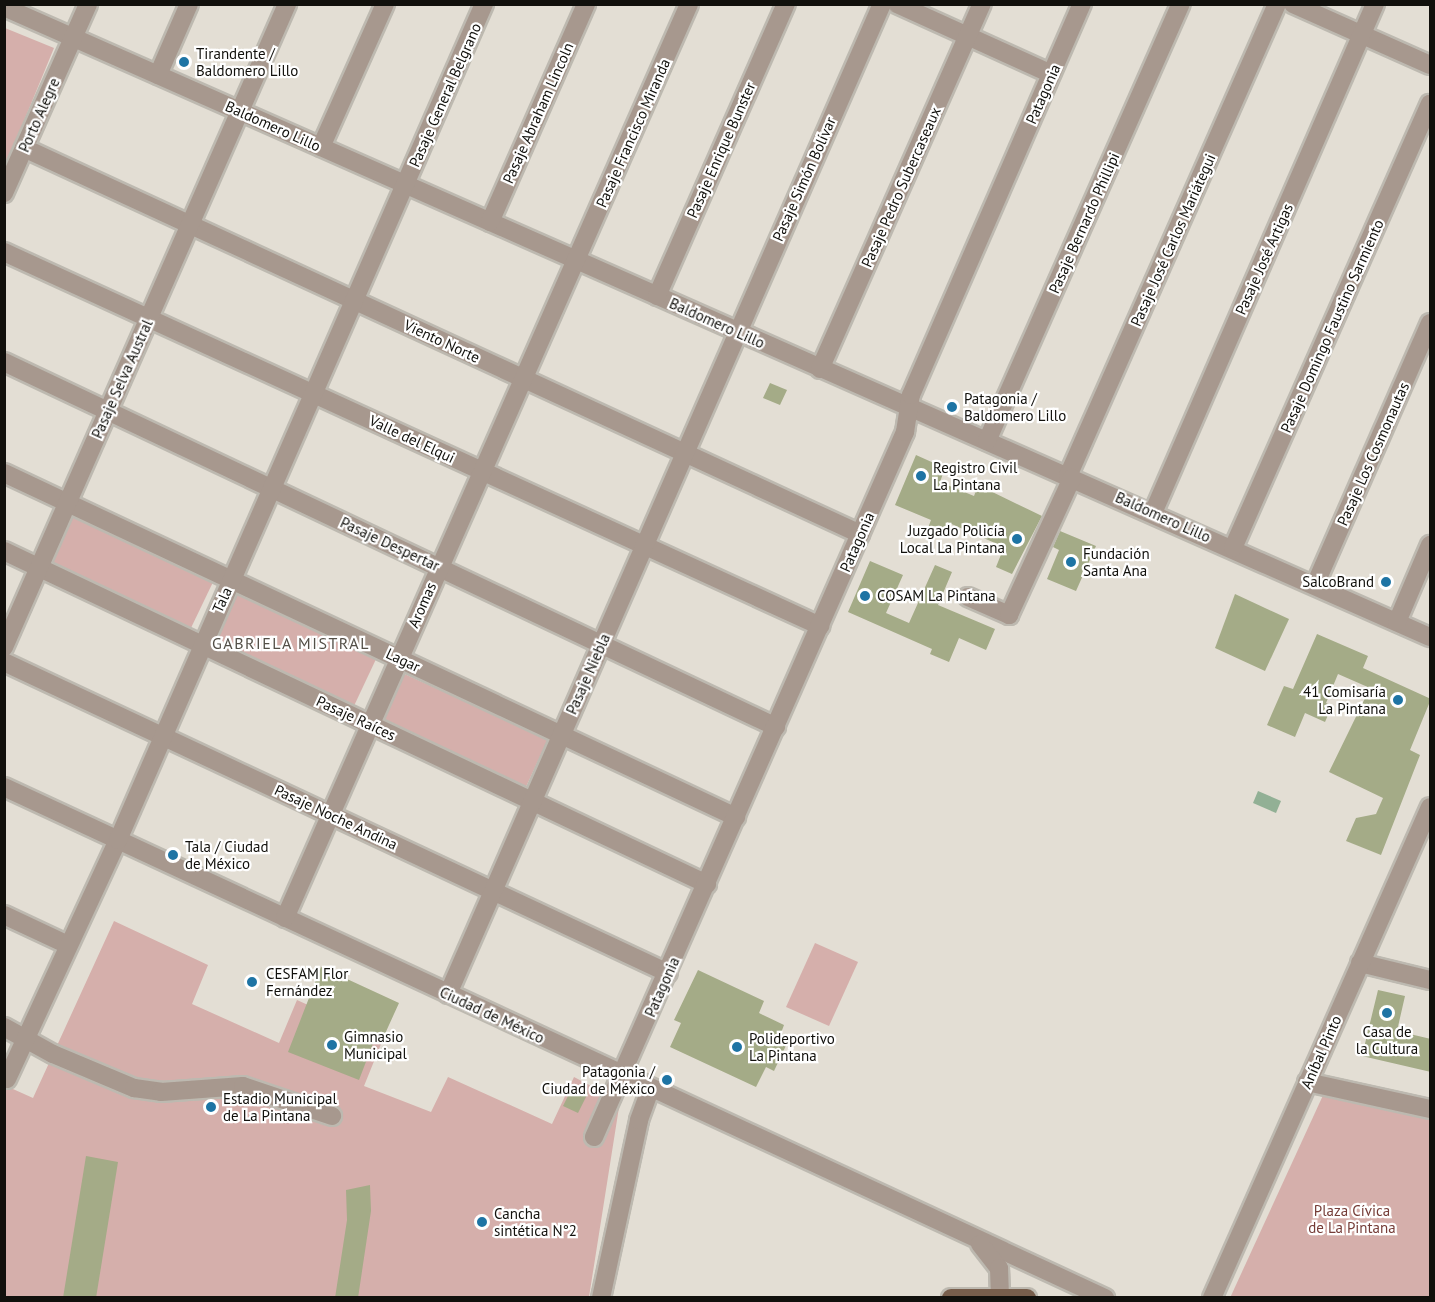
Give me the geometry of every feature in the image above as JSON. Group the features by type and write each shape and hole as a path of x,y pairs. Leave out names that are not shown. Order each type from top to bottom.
{"main road":[{"path":"951,1298 1027,1298"}],"street":[{"name":"Porto Alegre","path":"4,193 88,4"},
{"path":"158,75 189,4"},
{"name":"Pasaje Selva Austral","path":"4,647 287,4"},
{"path":"321,147 385,4"},
{"name":"Pasaje General Belgrano","path":"406,185 484,4"},
{"name":"Pasaje Abraham Lincoln","path":"490,222 586,4"},
{"name":"Pasaje Francisco Miranda","path":"576,261 689,4"},
{"name":"Pasaje Enrique Bunster","path":"657,296 786,4"},
{"name":"Pasaje Simón Bolívar","path":"728,354 882,4"},
{"path":"897,4 1051,74"},
{"name":"Pasaje Pedro Subercaseaux","path":"820,369 982,4"},
{"name":"Patagonia","path":"594,1137 608,1096 622,1076 905,432 909,408 1082,4"},
{"name":"Pasaje Bernardo Phillipi","path":"987,441 1181,4"},
{"name":"Pasaje José Carlos Mariátegui","path":"968,597 1009,615 1277,4"},
{"path":"1293,4 1431,65"},
{"name":"Pasaje José Artigas","path":"1153,513 1375,4"},
{"name":"Baldomero Lillo","path":"4,7 1431,637"},
{"name":"Pasaje Domingo Faustino Sarmiento","path":"1233,548 1431,104"},
{"name":"Viento Norte","path":"24,148 860,534"},
{"name":"Tala","path":"7,1079 118,840 406,185"},
{"name":"Valle del Elqui","path":"4,252 820,626"},
{"name":"Aromas","path":"285,918 522,378 576,261"},
{"name":"Pasaje Los Cosmonautas","path":"1315,585 1431,323"},
{"name":"Pasaje Niebla","path":"448,994 728,354"},
{"name":"Pasaje Despertar","path":"4,362 776,727"},
{"name":"Lagar","path":"4,473 736,817"},
{"path":"1397,622 1431,545"},
{"name":"Pasaje Raíces","path":"4,551 707,884"},
{"name":"Pasaje Noche Andina","path":"4,662 668,973"},
{"name":"Ciudad de México","path":"4,787 979,1243 1105,1298"},
{"name":"Aníbal Pinto","path":"1212,1298 1431,807"},
{"path":"4,915 68,945"},
{"path":"1360,963 1431,980"},
{"path":"4,1027 25,1036 60,1058 143,1091 243,1086 332,1116"},
{"path":"1307,1082 1431,1109"},
{"path":"601,1298 639,1120 650,1089"},
{"name":"Ciudad de México","path":"979,1243 999,1268 1000,1297"}],"green space":[{"path":"5,28 54,48 5,167"},
{"path":"71,514 214,580 190,630 48,564"},
{"path":"236,591 377,657 353,708 212,642"},
{"path":"400,672 548,739 525,789 382,718"},
{"name":"Estadio Municipal de La Pintana","path":"114,921 208,965 192,1004 279,1043 297,1000 383,1039 364,1086 431,1112 448,1077 552,1124 574,1077 620,1101 589,1297 5,1297 4,1085 33,1098"},
{"path":"815,943 858,962 829,1026 786,1007"},
{"name":"Plaza Cívica de La Pintana","path":"1325,1091 1430,1116 1430,1297 1230,1298"}],"shaded area":[{"path":"1258,791 1281,801 1276,813 1253,803"}],"building":[{"path":"770,383 787,390 780,405 763,398"},
{"path":"916,455 945,468 940,482 974,496 978,485 1042,516 1012,574 996,567 1004,547 947,522 942,534 928,528 931,520 895,505"},
{"name":"Fundación Santa Ana","path":"1060,531 1096,546 1076,591 1047,579 1059,550 1053,547"},
{"path":"870,561 903,575 886,613 909,623 935,565 952,572 938,605 995,629 986,650 959,638 949,662 930,654 932,649 848,612"},
{"path":"1235,594 1289,619 1265,671 1215,648"},
{"path":"1317,634 1368,656 1363,668 1431,699 1410,750 1420,755 1381,855 1346,841 1356,818 1376,814 1383,798 1329,772 1370,688 1338,674 1326,703 1332,706 1325,722 1305,713 1295,737 1267,725 1284,686 1293,689"},
{"path":"321,967 399,1003 384,1036 377,1033 359,1080 288,1052"},
{"path":"698,970 764,1001 759,1013 784,1025 781,1033 790,1037 774,1071 766,1067 756,1087 670,1047 681,1023 674,1020"},
{"name":"Casa de la Cultura","path":"1378,990 1405,996 1397,1031 1431,1039 1431,1072 1362,1056"},
{"path":"573,1086 588,1093 578,1113 563,1106"},
{"path":"86,1156 118,1162 96,1298 63,1298"},
{"path":"370,1185 371,1211 358,1298 335,1298 347,1220 346,1190"}],"place":[{"name":"Tirandente / Baldomero Lillo","path":"184,62"},
{"name":"Patagonia / Baldomero Lillo","path":"952,407"},
{"name":"Registro Civil La Pintana","path":"921,476"},
{"name":"Juzgado Policía Local La Pintana","path":"1017,539"},
{"name":"Fundación Santa Ana","path":"1071,562"},
{"name":"SalcoBrand","path":"1386,582"},
{"name":"COSAM La Pintana","path":"865,596"},
{"name":"41 Comisaría La Pintana","path":"1398,700"},
{"name":"Tala / Ciudad de México","path":"173,855"},
{"name":"CESFAM Flor Fernández","path":"252,982"},
{"name":"Casa de la Cultura","path":"1387,1013"},
{"name":"Gimnasio Municipal","path":"332,1045"},
{"name":"Polideportivo La Pintana","path":"737,1047"},
{"name":"Patagonia / Ciudad de México","path":"667,1080"},
{"name":"Estadio Municipal de La Pintana","path":"211,1107"},
{"name":"Cancha sintética N°2","path":"482,1222"}],"district":[{"name":"GABRIELA MISTRAL","path":"291,643"}]}
